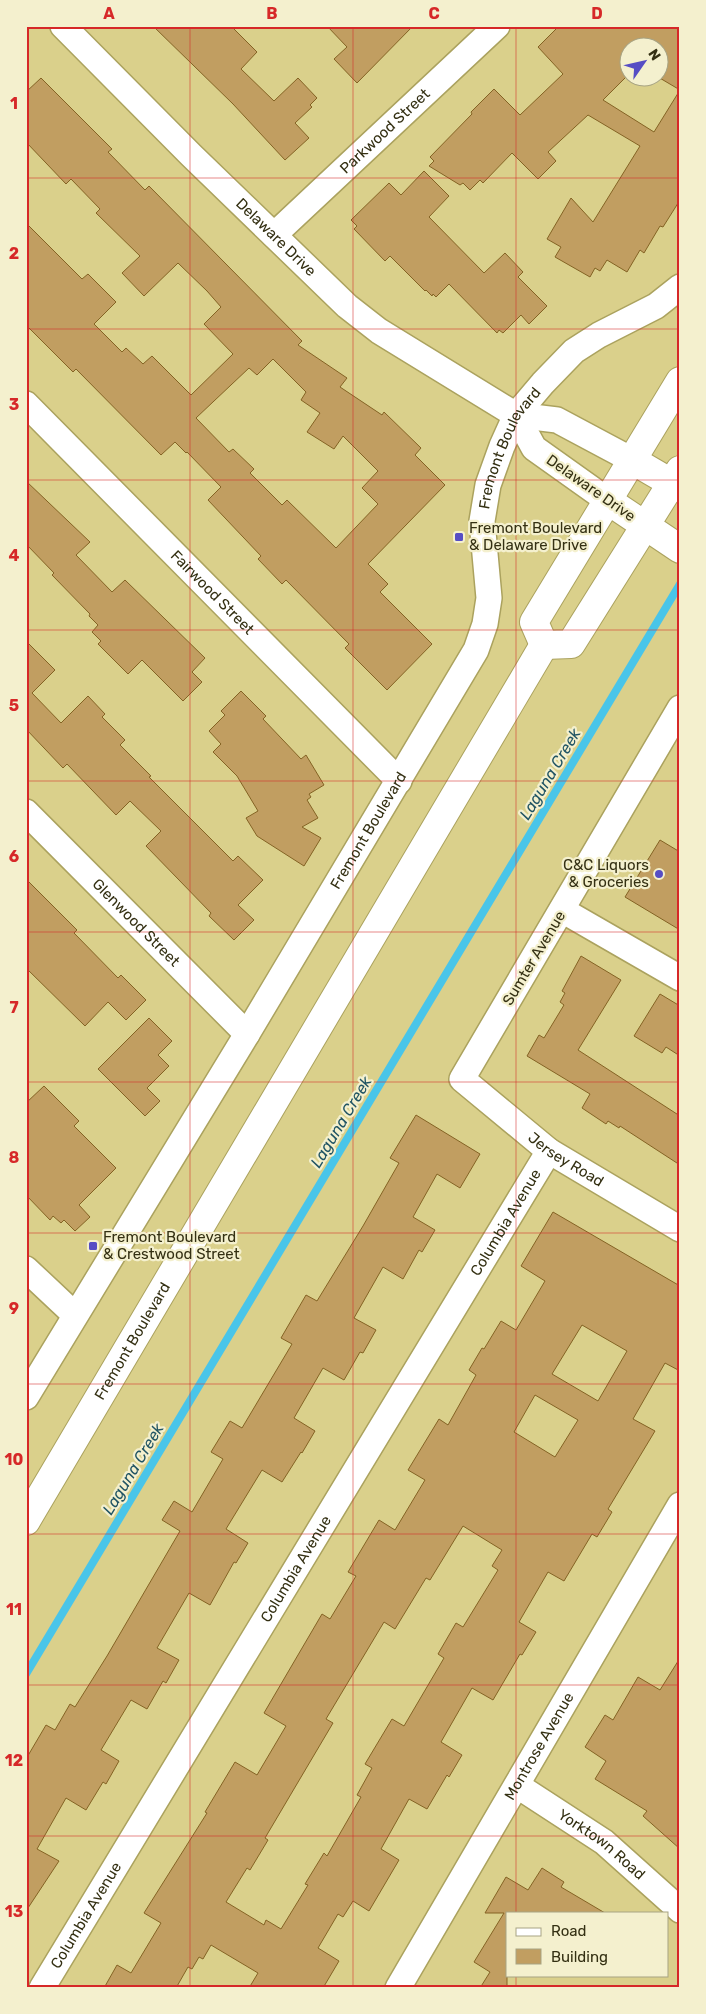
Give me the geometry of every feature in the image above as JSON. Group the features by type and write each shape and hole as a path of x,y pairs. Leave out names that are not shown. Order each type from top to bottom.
{"main road":[{"path":"677,480 646,525 571,644 544,645 534,622 680,381"},
{"name":"Delaware Drive","path":"632,460 677,480"},
{"name":"Delaware Drive","path":"607,500 680,549"},
{"name":"Fremont Boulevard","path":"26,1521 544,645"}],"street":[{"name":"Parkwood Street","path":"274,236 497,26"},
{"name":"Delaware Drive","path":"71,29 190,155 347,306 379,331 516,415 557,420 632,460"},
{"name":"Fremont Boulevard","path":"26,1397 247,1034 476,650 486,624 489,598 482,521 488,485 516,415 574,351 598,335 656,306 680,288"},
{"name":"Fairwood Street","path":"26,404 399,781"},
{"name":"Delaware Drive","path":"516,415 534,448 607,500"},
{"name":"Sumter Avenue","path":"462,1079 680,708"},
{"name":"Glenwood Street","path":"26,812 247,1034"},
{"path":"562,910 680,978"},
{"name":"Jersey Road","path":"462,1079 548,1151 680,1229"},
{"name":"Columbia Avenue","path":"42,1988 548,1151"},
{"path":"26,1269 75,1315"},
{"name":"Montrose Avenue","path":"398,1988 518,1786 680,1505"},
{"name":"Yorktown Road","path":"518,1786 604,1842 680,1910"}],"building":[{"path":"153,26 231,26 257,52 241,69 274,101 298,78 317,98 310,105 312,107 295,123 309,138 285,160 233,104"},
{"path":"327,26 413,26 357,83 334,59 347,47"},
{"path":"559,26 680,26 680,90 680,200 663,227 660,226 644,253 640,250 627,272 607,260 600,271 595,268 590,277 555,257 561,247 547,239 571,198 593,222 640,146 588,115 548,152 556,161 538,179 512,153 483,183 480,180 470,190 463,183 460,185 429,166 434,161 430,157 494,89 520,115 563,74 538,47"},
{"path":"41,78 112,149 108,152 145,190 149,186 302,341 298,345 347,378 340,387 382,415 384,412 421,448 415,455 445,485 368,564 388,584 380,592 432,644 387,690 345,648 349,644 286,580 282,584 258,559 261,556 208,500 221,487 187,452 175,442 161,455 76,369 73,372 26,325 26,223 82,279 88,274 116,302 94,324 122,352 126,348 143,364 152,356 191,395 233,354 204,324 221,307 178,263 144,296 122,273 140,256 96,213 100,209 71,179 66,184 26,142 26,92","holes":["273,359 306,392 301,400 320,413 307,432 334,449 343,436 378,471 362,488 378,504 336,548 287,500 282,505 250,473 254,469 233,449 229,452 196,418 249,368 257,375"]},
{"path":"424,171 449,196 429,217 484,273 505,253 523,272 518,277 547,306 529,324 521,315 503,333 499,330 497,333 449,284 436,297 433,294 432,296 390,256 385,261 354,229 357,226 351,220 389,183 401,195"},
{"path":"26,481 90,542 76,555 112,592 125,580 205,658 192,672 202,682 183,701 142,660 128,674 98,644 101,641 92,632 98,625 89,616 90,614 52,575 54,573 26,544"},
{"path":"26,641 55,670 32,693 61,723 88,696 105,714 102,717 125,740 120,745 151,776 149,777 233,861 238,856 263,880 238,905 254,920 234,940 209,916 211,913 146,846 161,831 130,801 116,815 67,764 63,768 26,729"},
{"path":"241,691 266,716 263,719 301,759 306,755 324,785 309,794 311,797 307,800 318,818 302,827 321,838 304,866 257,836 246,818 258,811 237,776 213,752 221,744 209,731 225,715 221,711"},
{"name":"C&C Liquors & Groceries","path":"660,840 680,852 680,930 625,897"},
{"path":"26,879 77,930 74,933 118,978 121,975 146,1000 126,1020 108,1002 85,1026 26,968"},
{"path":"581,956 621,980 578,1050 680,1116 680,1165 620,1126 619,1128 608,1121 606,1124 582,1108 590,1094 527,1056 539,1035 544,1038 564,1005 560,1002 565,993 562,991"},
{"path":"660,994 680,1006 680,1056 666,1047 662,1053 634,1036"},
{"path":"149,1018 172,1041 158,1055 169,1066 147,1088 160,1101 145,1116 98,1069"},
{"path":"44,1086 79,1121 74,1126 116,1168 79,1205 90,1217 75,1231 64,1220 61,1223 53,1216 50,1220 26,1195 26,1103"},
{"path":"416,1115 480,1154 460,1188 437,1174 413,1217 435,1230 422,1252 419,1250 403,1279 383,1267 354,1318 376,1330 363,1353 360,1352 344,1380 323,1368 294,1418 315,1431 302,1453 282,1482 262,1470 226,1529 248,1543 236,1563 234,1562 210,1605 189,1593 157,1648 179,1660 166,1683 163,1681 147,1709 131,1700 101,1750 119,1761 106,1784 103,1782 86,1810 66,1798 37,1849 59,1861 26,1911 26,1759 46,1725 55,1730 70,1704 75,1707 107,1656 180,1531 162,1520 174,1501 192,1512 223,1459 211,1452 230,1421 242,1428 292,1344 281,1338 306,1295 317,1301 363,1226 399,1163 390,1158"},
{"path":"553,1212 680,1286 680,1371 665,1363 633,1419 655,1431 608,1509 612,1512 597,1537 592,1534 564,1581 548,1572 519,1622 536,1632 522,1655 520,1654 493,1700 472,1688 441,1742 462,1755 449,1777 447,1775 427,1809 409,1799 381,1849 399,1860 369,1911 353,1901 343,1917 338,1914 318,1948 339,1961 323,1988 249,1988 258,1973 211,1945 203,1959 199,1957 192,1969 188,1967 176,1988 104,1988 117,1965 131,1973 161,1923 144,1913 207,1813 205,1812 235,1762 257,1775 286,1726 264,1713 322,1614 330,1619 356,1576 348,1572 379,1520 395,1530 425,1480 408,1470 439,1419 448,1425 476,1375 469,1370 482,1348 484,1349 501,1321 516,1330 545,1281 521,1266","holes":["582,1325 627,1351 598,1401 552,1374","535,1395 578,1420 555,1457 514,1432","463,1526 502,1550 492,1566 498,1570 463,1627 456,1623 438,1654 444,1658 404,1726 392,1719 365,1764 372,1768 357,1795 361,1797 327,1856 324,1853 305,1884 308,1885 281,1929 266,1920 264,1925 226,1902 247,1868 250,1870 268,1840 265,1838 333,1723 326,1719 384,1622 395,1629 426,1578 430,1580"]},
{"path":"680,1658 680,1849 643,1816 647,1811 595,1779 606,1761 585,1747 605,1715 613,1720 638,1677 660,1690"},
{"path":"542,1868 564,1882 561,1887 603,1912 506,1912 507,1988 480,1988 490,1972 474,1962 504,1913 485,1913 506,1877 528,1890"}],"waterway":[{"name":"Laguna Creek","path":"26,1674 680,584"}],"place":[{"name":"Fremont Boulevard & Delaware Drive","path":"459,537"},
{"name":"C&C Liquors & Groceries","path":"659,874"},
{"name":"Fremont Boulevard & Crestwood Street","path":"93,1246"}]}
